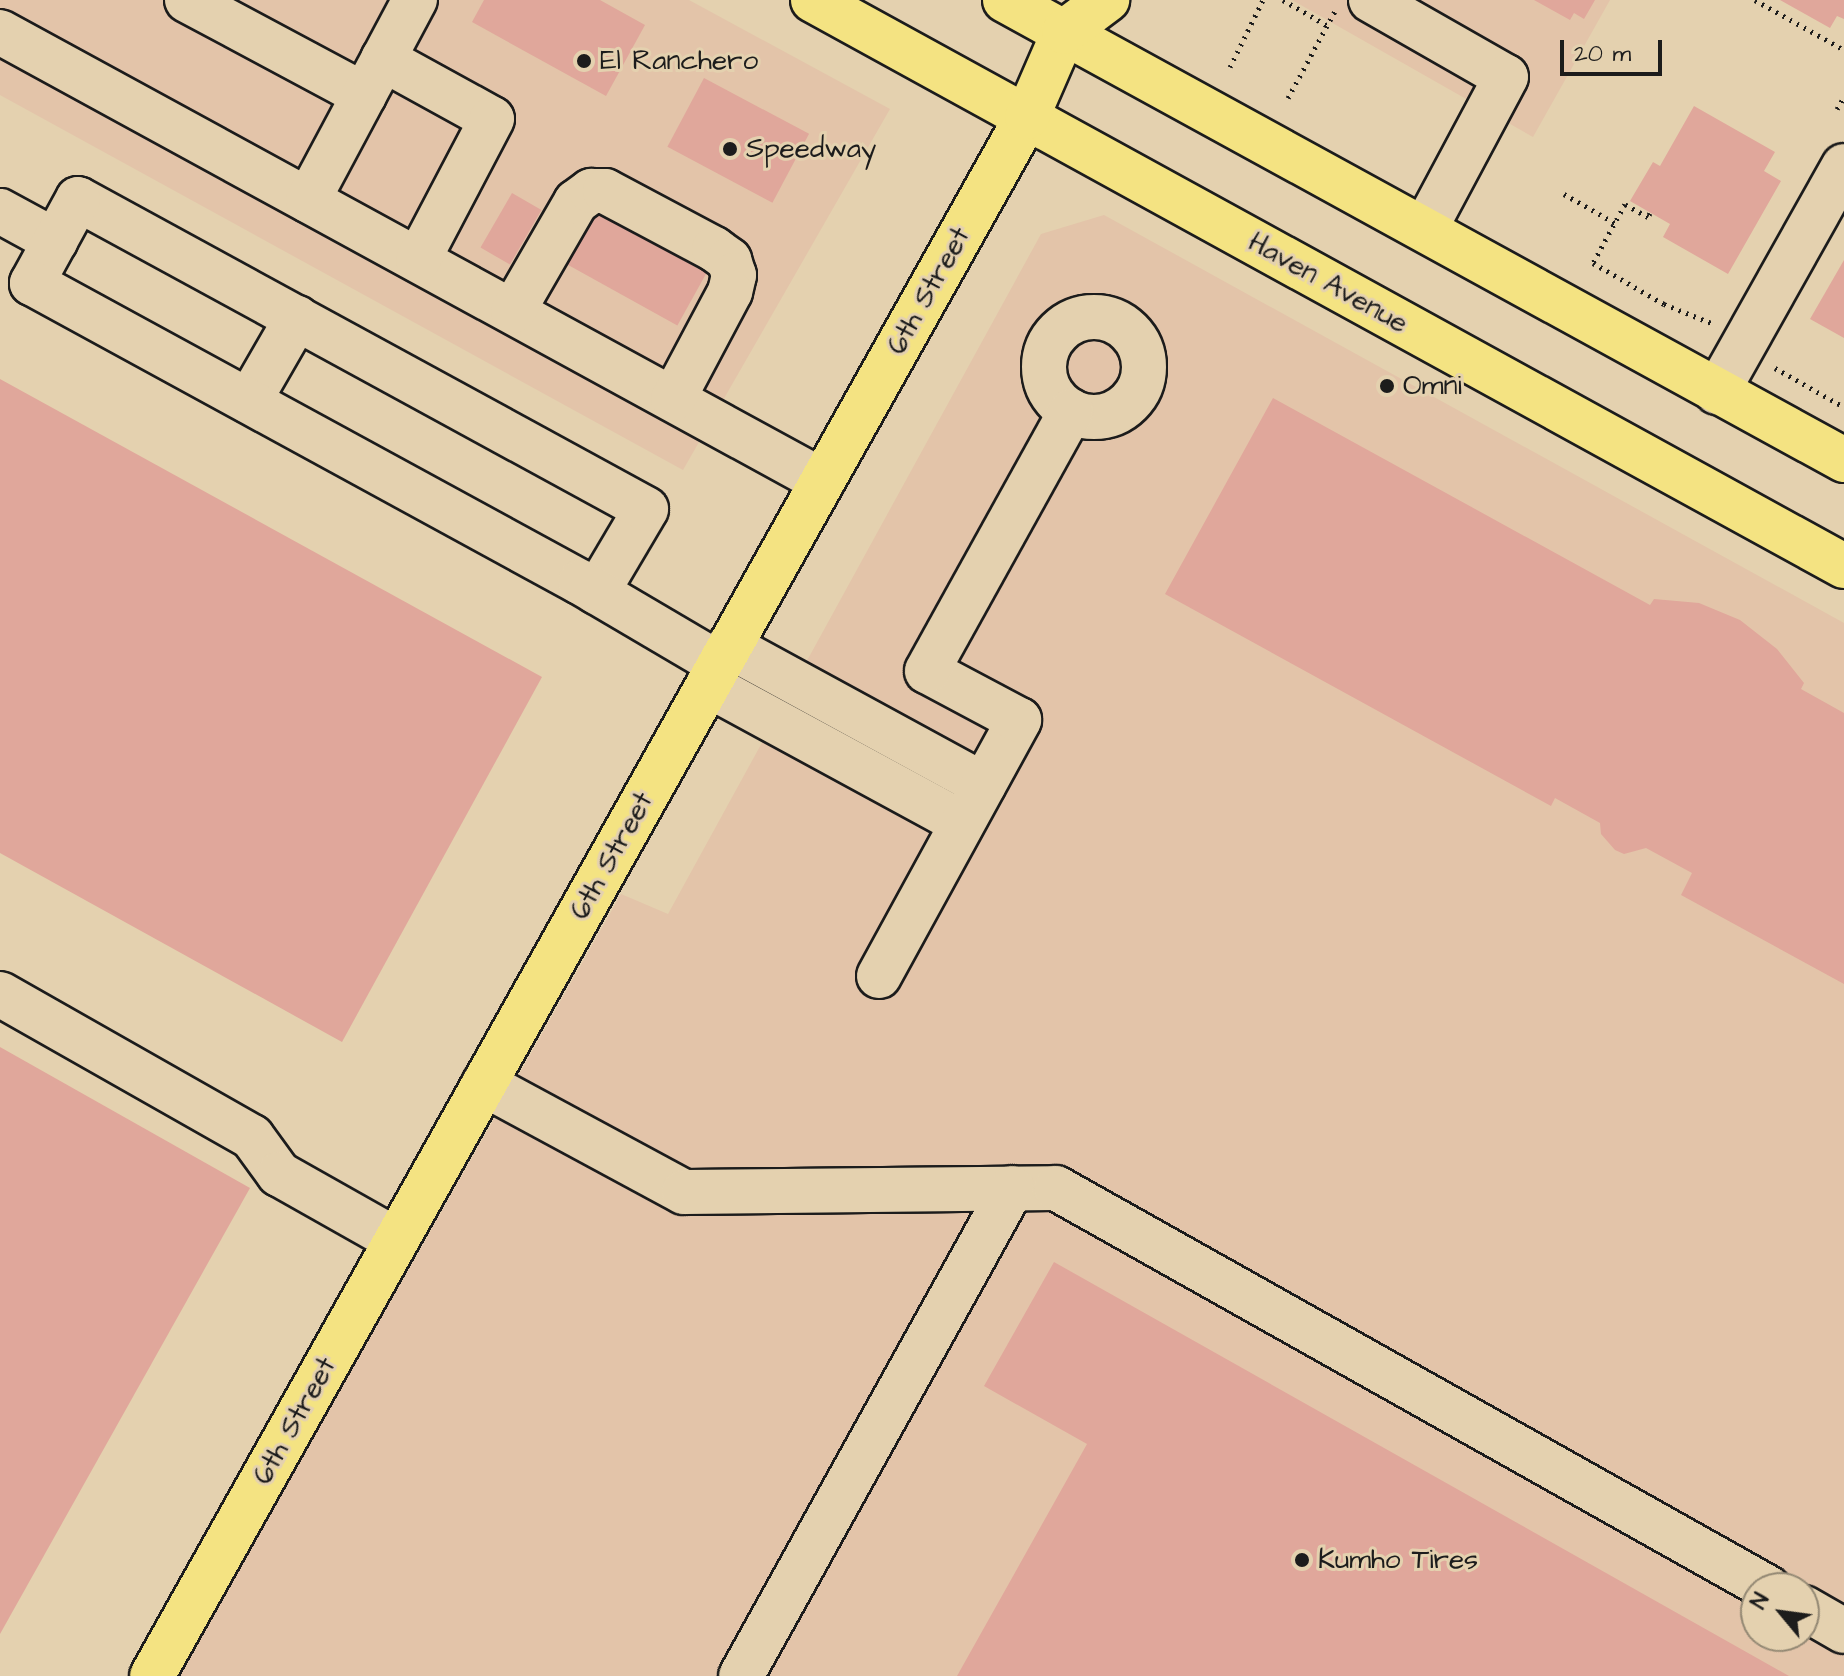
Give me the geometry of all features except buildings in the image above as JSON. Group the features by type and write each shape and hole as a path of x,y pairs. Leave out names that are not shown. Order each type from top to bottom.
{"main road":[{"name":"Haven Avenue","path":"813,0 1844,566"},
{"path":"1005,0 1061,16 1425,229 1844,460"},
{"name":"6th Street","path":"152,1676 1027,117 1061,16 1107,0"}],"lane":[{"path":"187,0 374,77 492,119 418,260"},
{"path":"308,200 415,0"},
{"path":"1371,0 1506,77 1425,229"},
{"path":"0,32 822,481"},
{"path":"1717,392 1844,166"},
{"path":"513,311 576,202 591,191 605,191 714,249 729,260 734,275 730,292 673,399"},
{"path":"597,592 646,509 78,199 32,283 597,592 719,665 973,804"},
{"path":"0,211 55,241"},
{"path":"249,401 297,318"},
{"path":"879,976 1019,720 927,671 1071,411"},
{"path":"0,994 252,1137 279,1174 396,1240"},
{"path":"484,1084 684,1192 1056,1188 1740,1572"},
{"path":"741,1676 1012,1188"},
{"path":"1820,1617 1844,1631"}],"path":[{"path":"1230,67 1263,0"},
{"path":"1283,0 1328,26"},
{"path":"1288,98 1342,0"},
{"path":"1755,0 1843,48"},
{"path":"1837,109 1844,97"},
{"path":"1564,194 1615,223"},
{"path":"1650,213 1648,217 1625,204 1593,263 1664,304 1773,356 1773,368 1844,407"}],"shaded area":[{"path":"0,0 689,0 890,109 683,470 0,95"},
{"path":"1292,0 1610,0 1533,137"},
{"path":"1104,215 1844,623 1844,1676 179,1676 621,894 668,914 1041,234"}],"place":[{"name":"El Ranchero","path":"584,61"},
{"name":"Speedway","path":"730,149"},
{"name":"Omni","path":"1387,386"},
{"name":"Kumho Tires","path":"1302,1560"}]}
